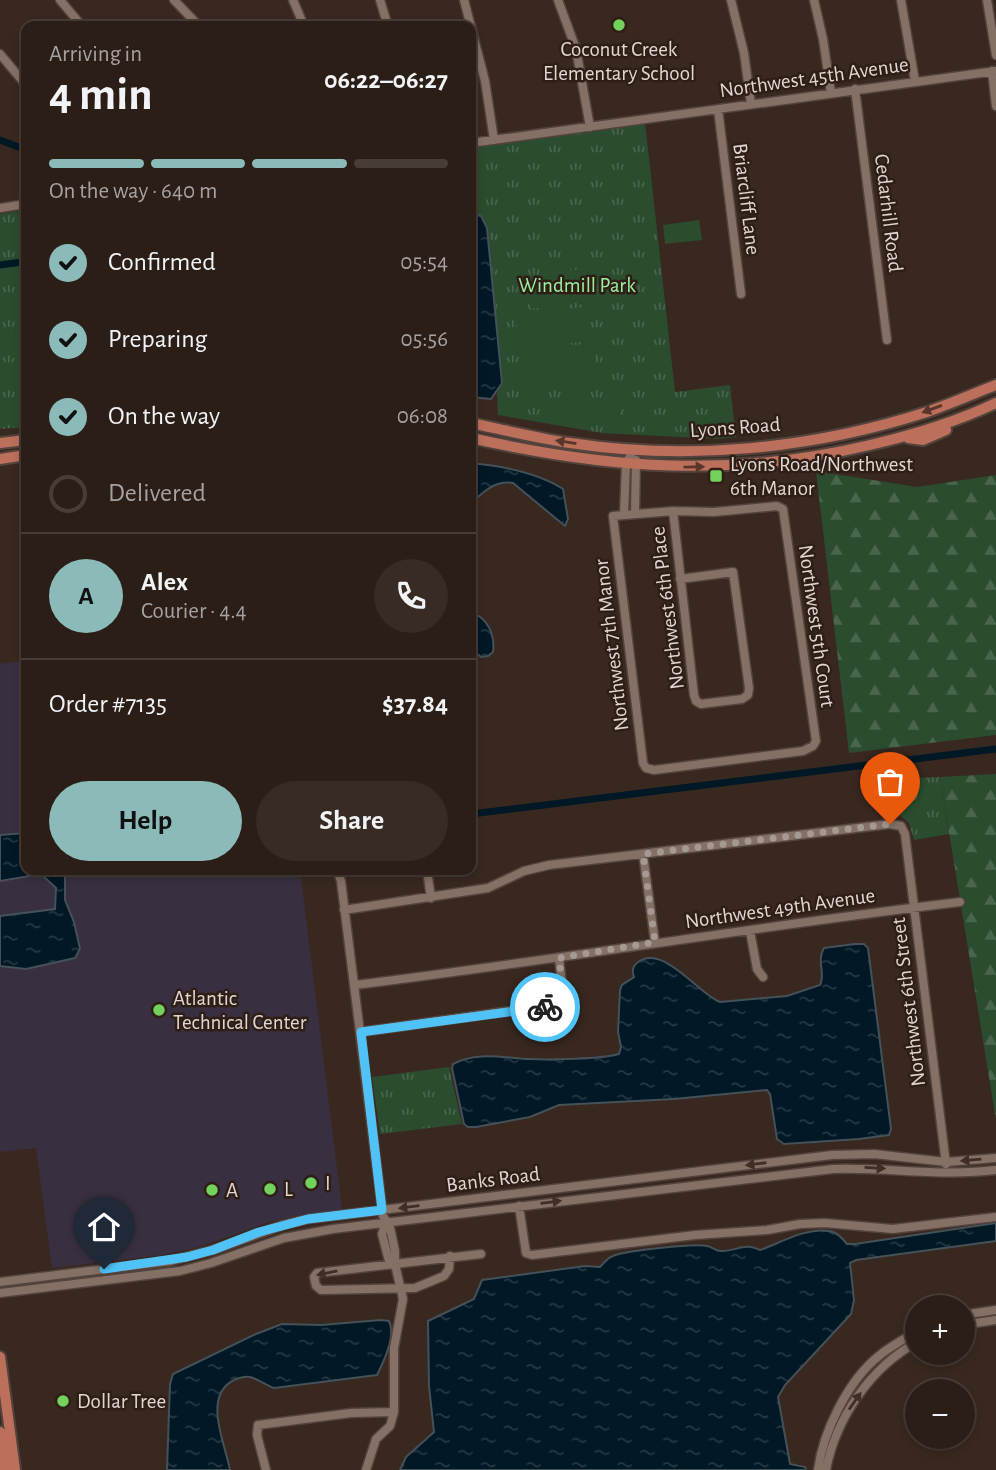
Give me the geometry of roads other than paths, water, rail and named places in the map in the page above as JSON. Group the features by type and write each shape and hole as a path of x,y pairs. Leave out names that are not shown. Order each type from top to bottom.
{"main road":[{"name":"Lyons Road","path":"476,424 570,443 634,449 730,449 818,439 877,426 929,411 996,385"},
{"name":"Lyons Road","path":"476,439 563,457 632,465 698,467 790,461 902,438 996,403"},
{"path":"902,438 923,440 996,411"},
{"path":"0,443 21,441"},
{"path":"0,458 21,456"},
{"path":"0,1357 15,1470"},
{"path":"0,1432 5,1470"}],"street":[{"path":"60,0 78,21"},
{"path":"174,0 195,21"},
{"path":"293,0 302,21"},
{"path":"380,0 386,21"},
{"path":"464,0 469,21"},
{"path":"558,0 576,49 590,127"},
{"path":"731,0 744,53 751,104"},
{"path":"814,0 831,93"},
{"path":"901,0 915,81"},
{"path":"987,0 996,55"},
{"path":"476,46 485,81 494,139"},
{"path":"0,54 21,80"},
{"path":"994,71 996,106"},
{"name":"Northwest 45th Avenue","path":"476,142 994,71"},
{"name":"Cedarhill Road","path":"855,89 887,340"},
{"name":"Briarcliff Lane","path":"718,108 741,295"},
{"path":"0,208 21,205"},
{"path":"634,449 624,514 673,511"},
{"path":"632,465 635,513"},
{"name":"Northwest 5th Court","path":"646,768 654,770 803,751 813,747 816,741 783,509 778,506 714,512 673,511"},
{"name":"Northwest 6th Place","path":"673,511 680,579 696,701 701,704 743,699 748,695 749,688 733,572 680,579"},
{"name":"Northwest 7th Manor","path":"624,514 612,516 643,763 646,768"},
{"name":"Northwest 6th Street","path":"643,854 890,824 901,826 905,834 946,1174"},
{"path":"344,910 488,888 524,871 549,865 643,854 655,942"},
{"path":"339,875 384,1217 382,1234 389,1261 395,1264 403,1299 394,1348 394,1412 390,1426 376,1439 366,1470"},
{"path":"428,875 430,898"},
{"name":"Northwest 49th Avenue","path":"355,985 834,917 960,902"},
{"path":"750,931 757,969 764,976"},
{"path":"361,1032 553,1005 562,1000 563,993 559,958"},
{"path":"796,1173 800,1164 865,1154"},
{"name":"Banks Road","path":"0,1293 180,1271 296,1235 384,1217 781,1161 865,1154 946,1162 996,1158"},
{"name":"Banks Road","path":"0,1282 170,1261 213,1250 283,1225 519,1206 796,1173 873,1167 946,1174 996,1170"},
{"path":"519,1206 526,1253 532,1255 695,1235 767,1230 800,1224 825,1223 893,1229 996,1217"},
{"path":"450,1256 449,1269 444,1276 415,1288 321,1290 316,1286 314,1277 317,1273 450,1256 481,1254"},
{"path":"975,1313 996,1310"},
{"path":"975,1323 996,1320"},
{"path":"826,1470 845,1415 878,1356 905,1339"},
{"path":"818,1470 838,1407 867,1376 905,1349"},
{"path":"266,1470 257,1425 351,1413 394,1412"}],"water":[{"path":"476,215 481,216 487,228 502,383 491,399 476,398"},
{"path":"476,464 542,478 563,489 568,519 565,526 513,483 501,483 476,499"},
{"path":"476,616 483,619 491,632 493,652 488,656 481,657 476,653"},
{"path":"21,833 21,875 35,875 0,881 0,835"},
{"path":"42,875 67,875 65,900 74,922 80,949 75,958 26,969 0,966 0,916 55,909 56,888"},
{"path":"864,944 868,948 891,1129 889,1135 784,1144 777,1139 770,1094 767,1090 674,1099 559,1105 530,1117 476,1127 464,1124 453,1064 481,1056 561,1059 619,1054 620,990 622,985 634,977 635,965 647,958 668,964 720,1002 787,996 820,985 824,948"},
{"path":"996,1223 996,1241 850,1263 854,1300 851,1314 785,1385 778,1397 790,1464 805,1467 806,1470 400,1470 406,1457 434,1432 429,1386 428,1321 474,1299 482,1280 585,1266 600,1267 613,1256 660,1248 700,1245 720,1251 745,1247 760,1250 803,1233 821,1230 834,1233 847,1244 855,1244"},
{"path":"389,1321 391,1334 377,1375 274,1388 250,1377 234,1380 224,1387 217,1408 230,1470 167,1470 170,1384 173,1374 282,1324 321,1325"}],"waterway":[{"path":"0,140 21,148"},
{"path":"0,265 21,262"},
{"path":"476,813 996,749"}],"place":[{"name":"Coconut Creek Elementary School","path":"619,25"},
{"name":"Lyons Road/Northwest 6th Manor","path":"716,476"},
{"name":"Atlantic Technical Center","path":"159,1010"},
{"name":"I","path":"311,1183"},
{"name":"L","path":"270,1189"},
{"name":"A","path":"212,1190"},
{"name":"Dollar Tree","path":"63,1401"}],"park label":[{"name":"Windmill Park","path":"577,285"}]}
